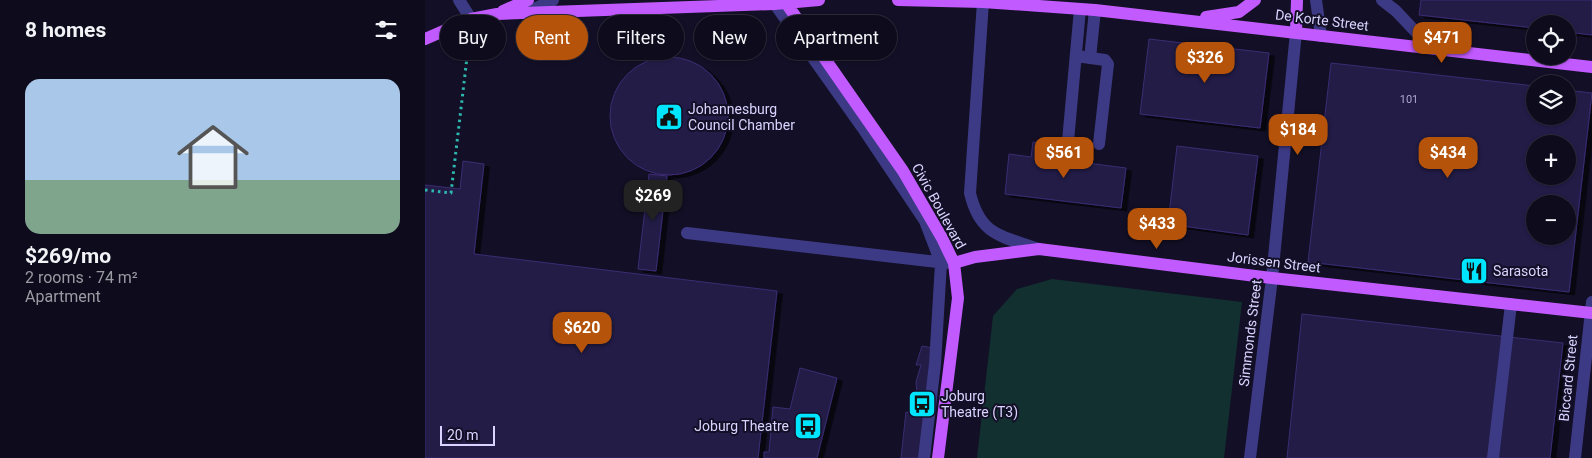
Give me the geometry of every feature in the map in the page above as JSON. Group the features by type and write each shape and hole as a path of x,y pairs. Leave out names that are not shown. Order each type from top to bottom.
{"main road":[{"path":"497,14 528,0"},
{"path":"490,15 819,0"},
{"name":"De Korte Street","path":"899,0 1016,2 1089,7 1592,67"},
{"path":"1189,20 1239,12 1255,0"},
{"path":"1296,32 1297,0"},
{"name":"Civic Boulevard","path":"779,1 903,171 942,238 947,263 958,298 938,458"},
{"path":"425,39 440,32"},
{"name":"Jorissen Street","path":"947,263 975,257 1039,249 1272,278 1511,304 1591,309"}],"street":[{"path":"459,0 469,15"},
{"path":"526,13 553,0"},
{"path":"1316,0 1321,36"},
{"path":"1382,0 1396,6 1431,48"},
{"name":"Civic Boulevard","path":"983,2 970,193 974,210 983,225 999,236 1039,249"},
{"path":"1068,141 1076,56 1089,7"},
{"path":"1089,7 1090,58"},
{"name":"Simmonds Street","path":"1250,458 1272,278 1296,32"},
{"path":"1076,56 1105,60 1108,67 1099,144"},
{"path":"687,233 947,263 923,458"},
{"path":"1493,458 1511,304"},
{"name":"Biccard Street","path":"1575,458 1591,309"}],"path":[{"path":"425,190 451,193 467,60"}],"green space":[{"path":"1052,279 1242,302 1224,458 977,458 993,316 1017,289"}],"building":[{"path":"1421,0 1592,0 1592,35 1576,33 1576,15 1526,15 1526,27 1419,15"},
{"path":"1149,39 1269,53 1260,128 1140,114"},
{"path":"684,59 692,61 711,74 724,93 727,104 727,128 724,139 718,149 702,165 692,171 681,174 657,174 646,171 636,165 620,149 614,139 611,128 611,104 614,93 627,74 650,60"},
{"path":"1331,63 1526,85 1526,125 1576,125 1576,91 1592,93 1576,231 1576,195 1526,195 1526,245 1574,245 1569,292 1308,262"},
{"path":"1033,142 1058,145 1056,159 1126,168 1121,208 1005,194 1009,154 1031,157"},
{"path":"1177,146 1258,156 1248,235 1168,224"},
{"path":"463,161 484,164 474,254 777,291 758,458 425,458 425,185 460,189"},
{"path":"649,174 667,176 656,271 638,269"},
{"path":"1302,314 1563,343 1550,458 1287,458"},
{"name":"Joburg Theatre (T3)","path":"922,346 933,348 921,458 901,458 906,412 912,413 917,395 916,382 921,365 916,365"},
{"path":"800,368 837,378 817,458 764,458 764,452 769,452 773,407 790,409"}],"place":[{"name":"Johannesburg Council Chamber","path":"669,117"},
{"name":"Sarasota","path":"1474,271"},
{"name":"Joburg Theatre (T3)","path":"922,404"},
{"name":"Joburg Theatre","path":"808,426"}]}
